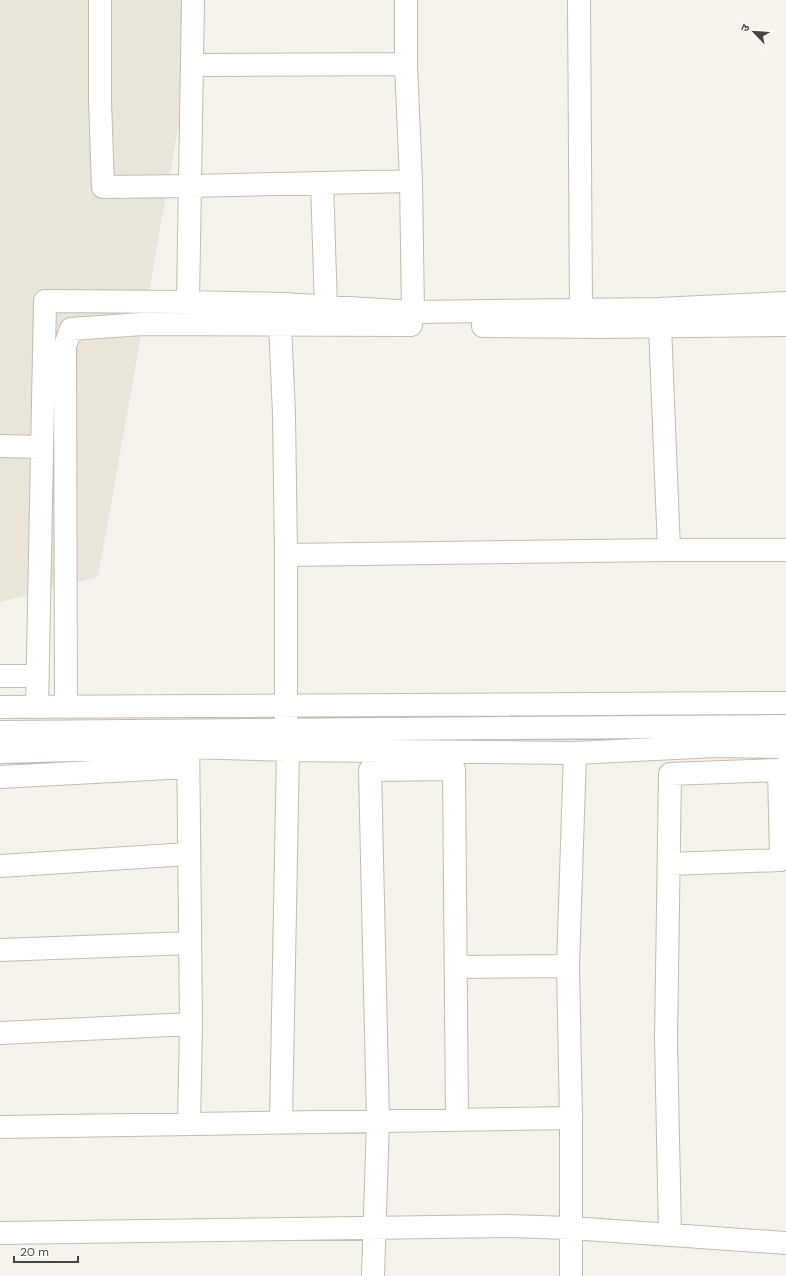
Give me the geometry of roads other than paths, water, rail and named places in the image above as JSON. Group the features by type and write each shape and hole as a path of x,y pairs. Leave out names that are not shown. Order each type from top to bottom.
{"street":[{"path":"100,0 100,101 103,186 190,186 412,181"},
{"path":"188,302 193,0"},
{"path":"406,0 406,64 412,181 413,312"},
{"path":"579,0 581,310"},
{"path":"192,65 406,64"},
{"path":"322,183 326,307"},
{"path":"37,707 46,301 284,304 413,312 581,310 659,318 786,325"},
{"path":"66,707 65,346 71,329 142,324 280,325 659,318 786,303"},
{"path":"659,318 669,550"},
{"path":"280,325 284,414 287,740 281,1122"},
{"path":"0,446 42,447"},
{"path":"286,555 786,550"},
{"path":"0,676 38,676"},
{"path":"0,707 786,703"},
{"path":"0,752 188,748 287,740 786,726"},
{"path":"0,732 188,748"},
{"path":"287,740 575,753 715,746 786,747"},
{"path":"0,777 188,748"},
{"path":"188,748 191,1024 188,1124"},
{"path":"571,1276 571,1118 568,966 575,753"},
{"path":"669,864 781,860 782,768 670,774 666,1039 670,1235"},
{"path":"374,1276 378,1121 370,770 454,769 457,1120"},
{"path":"0,866 189,854"},
{"path":"0,950 190,943"},
{"path":"456,967 568,966"},
{"path":"0,1033 191,1024"},
{"path":"0,1127 571,1118"},
{"path":"0,1233 507,1226 571,1228 786,1243"}]}
